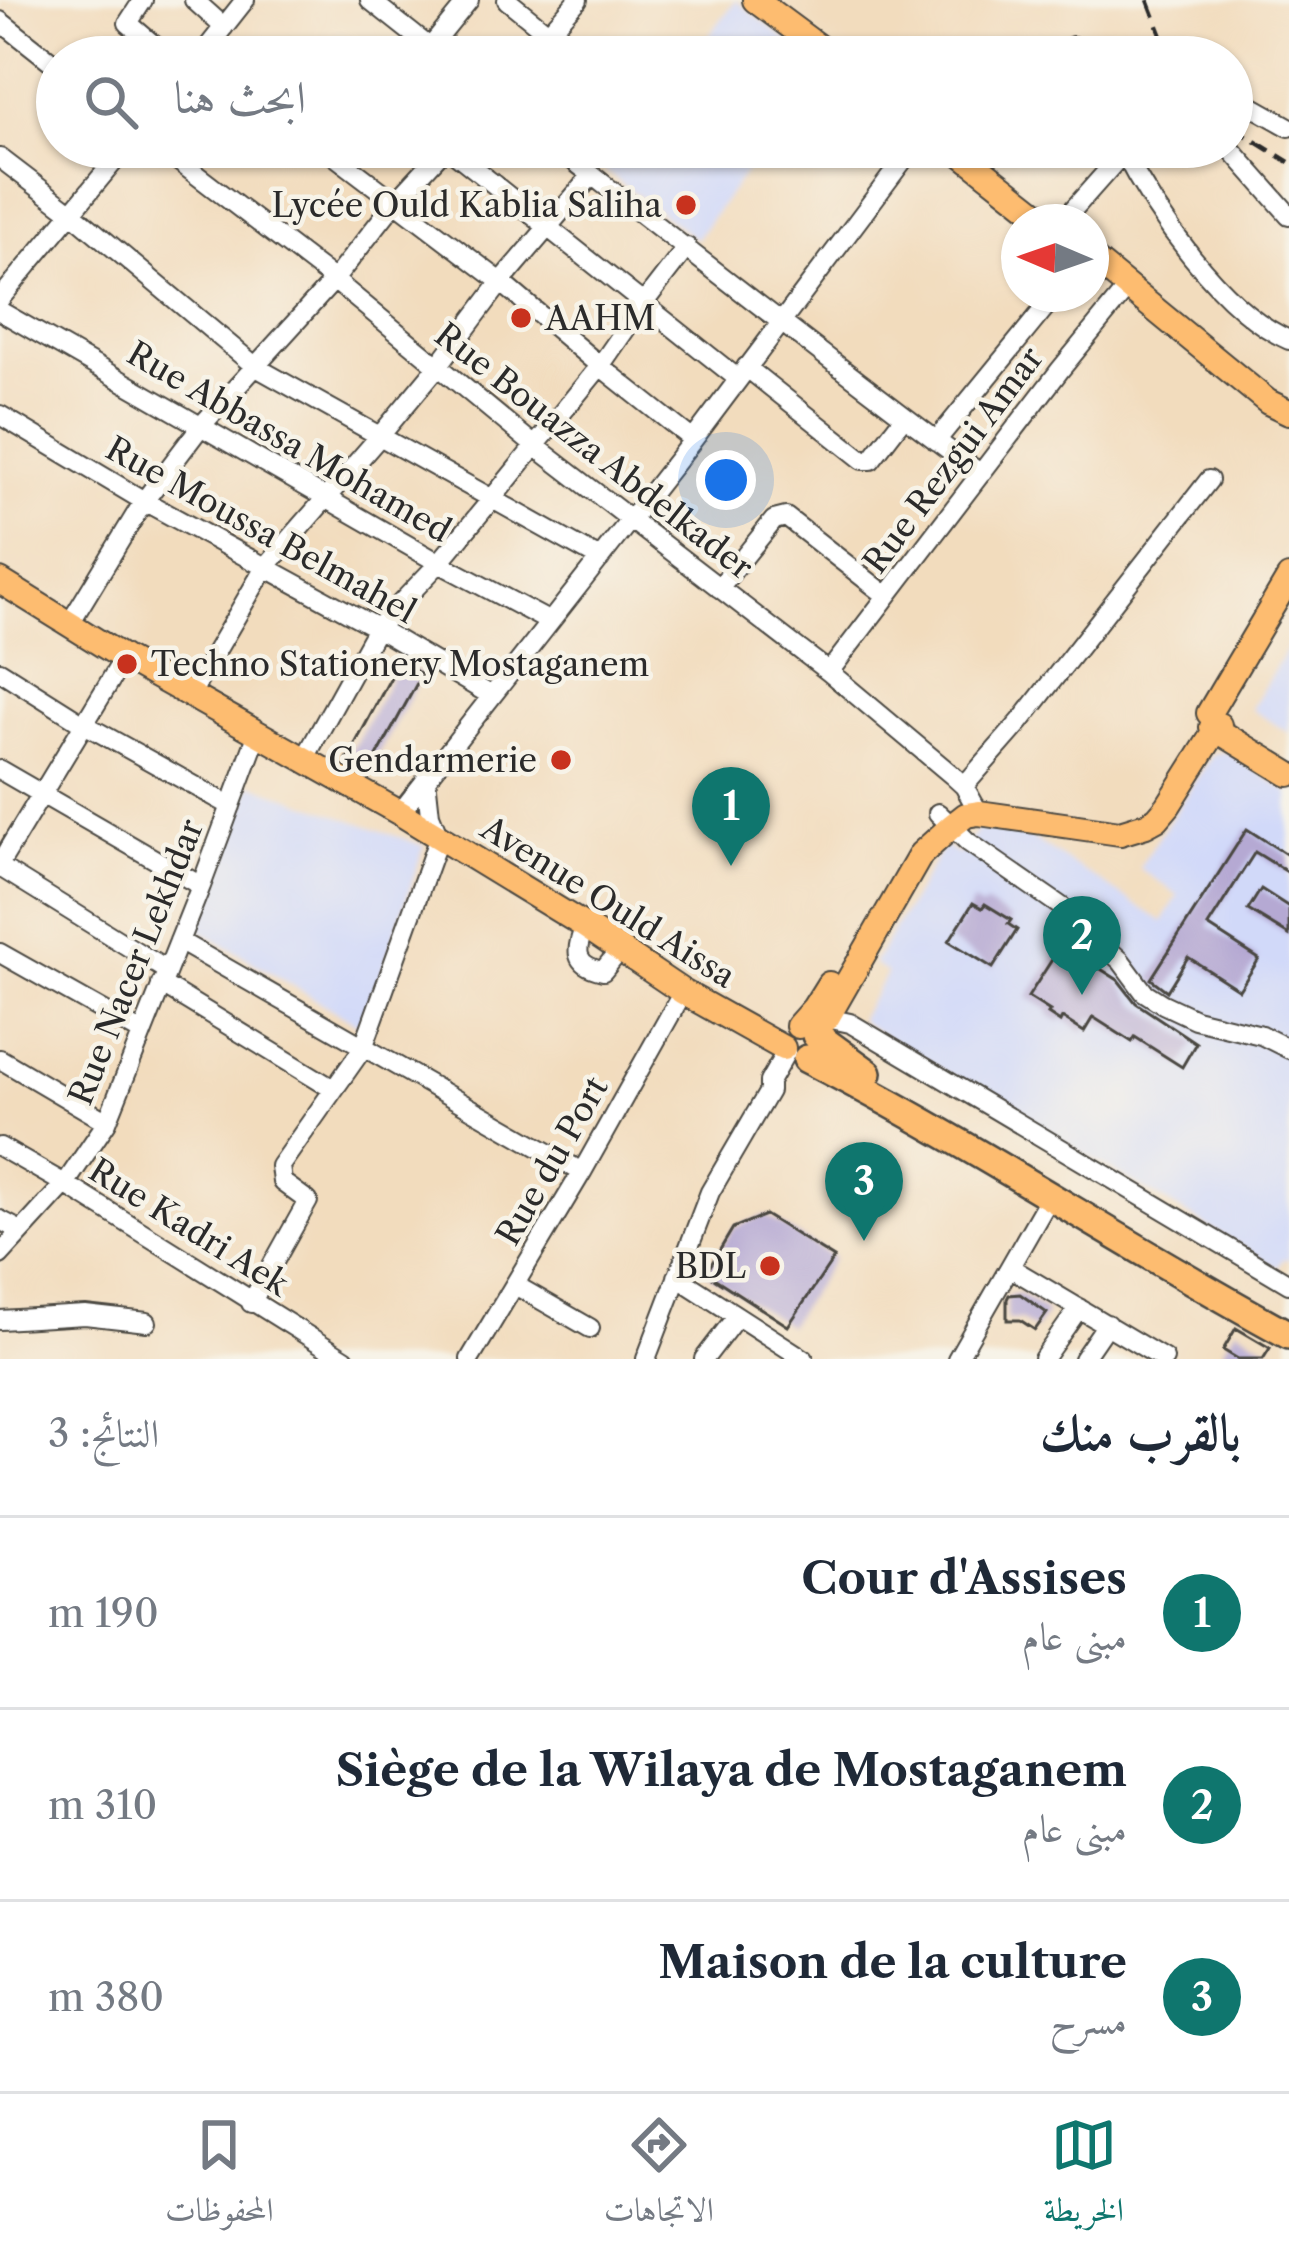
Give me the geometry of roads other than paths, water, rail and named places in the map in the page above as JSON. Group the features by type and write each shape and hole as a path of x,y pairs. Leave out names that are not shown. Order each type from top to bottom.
{"highway":[{"path":"801,1040 1051,1195 1212,1284 1289,1320"},
{"path":"801,1040 870,1074 1130,1224 1289,1339"}],"main road":[{"path":"755,0 804,36"},
{"path":"980,168 1025,204"},
{"path":"1109,272 1268,402 1289,412"},
{"path":"1216,721 1289,578"},
{"name":"Avenue Ould Aissa","path":"0,581 124,658 400,813 683,992 746,1025 801,1040"},
{"path":"801,1040 814,1008 919,834 972,799 1109,819 1137,814 1158,796 1216,721 1289,607"},
{"path":"1216,721 1289,759"},
{"path":"1216,721 1289,774"}],"street":[{"path":"143,0 128,23 143,36"},
{"path":"194,0 224,27"},
{"path":"217,36 245,0"},
{"path":"370,0 416,36"},
{"path":"446,36 469,0"},
{"path":"507,0 548,33"},
{"path":"545,36 578,0"},
{"path":"0,21 36,49"},
{"path":"1253,107 1289,127"},
{"path":"0,158 256,367 600,559"},
{"path":"0,299 108,168"},
{"name":"Rue Bouazza Abdelkader","path":"187,168 334,280 535,446 829,672 972,799"},
{"path":"351,168 693,440"},
{"path":"70,623 144,501 201,426 334,280 427,168"},
{"path":"472,168 643,304 863,460 871,460 904,417"},
{"path":"583,168 981,474"},
{"path":"400,813 693,440 898,168"},
{"path":"1077,204 1108,168"},
{"path":"1133,168 1187,252 1269,331 1289,340"},
{"path":"1248,168 1289,215"},
{"path":"191,694 264,569 379,437 500,282 592,175"},
{"path":"304,758 377,628 535,446 687,247"},
{"name":"Rue Rezgui Amar","path":"829,672 1128,287"},
{"name":"Rue Abbassa Mohamed","path":"0,311 550,622"},
{"path":"936,441 1041,312"},
{"name":"Rue Moussa Belmahel","path":"0,416 492,696"},
{"path":"972,799 1020,722 1210,480"},
{"path":"719,589 774,520 786,517 887,596"},
{"path":"124,658 0,865 333,1090"},
{"path":"0,671 232,806"},
{"name":"Rue Nacer Lekhdar","path":"0,1255 64,1184 106,1122 258,733"},
{"path":"0,770 201,886"},
{"path":"251,1303 308,1201 282,1182 280,1166 363,1048 439,837 430,815 426,778"},
{"path":"945,820 968,842 1062,907 1121,962 1144,992 1195,1019 1261,1035 1289,1049"},
{"path":"179,940 582,1172"},
{"path":"0,952 142,1034"},
{"name":"Rue du Port","path":"470,1359 683,992"},
{"path":"646,1359 710,1192 769,1091 769,1082 801,1040 850,1023 1289,1284"},
{"path":"0,1059 106,1122"},
{"name":"Rue Kadri Aek","path":"0,1147 345,1359"},
{"path":"957,1359 1051,1195"},
{"path":"0,1220 22,1231"},
{"path":"1011,1268 1164,1359"},
{"path":"677,1277 804,1359"},
{"path":"515,1285 590,1328"},
{"path":"1043,1359 1078,1308"},
{"path":"0,1320 85,1315 147,1322"},
{"path":"704,1359 736,1316"},
{"path":"1083,1359 1107,1324"}],"railway":[{"path":"1148,0 1162,36"},
{"path":"1253,140 1289,162"}],"place":[{"name":"Lycée Ould Kablia Saliha","path":"686,205"},
{"name":"AAHM","path":"521,318"},
{"name":"Techno Stationery Mostaganem","path":"127,664"},
{"name":"Gendarmerie","path":"561,760"},
{"name":"Cour d'Assises","path":"731,866"},
{"name":"Siège de la Wilaya de Mostaganem","path":"1082,995"},
{"name":"Maison de la culture","path":"864,1241"},
{"name":"BDL","path":"770,1266"}]}
